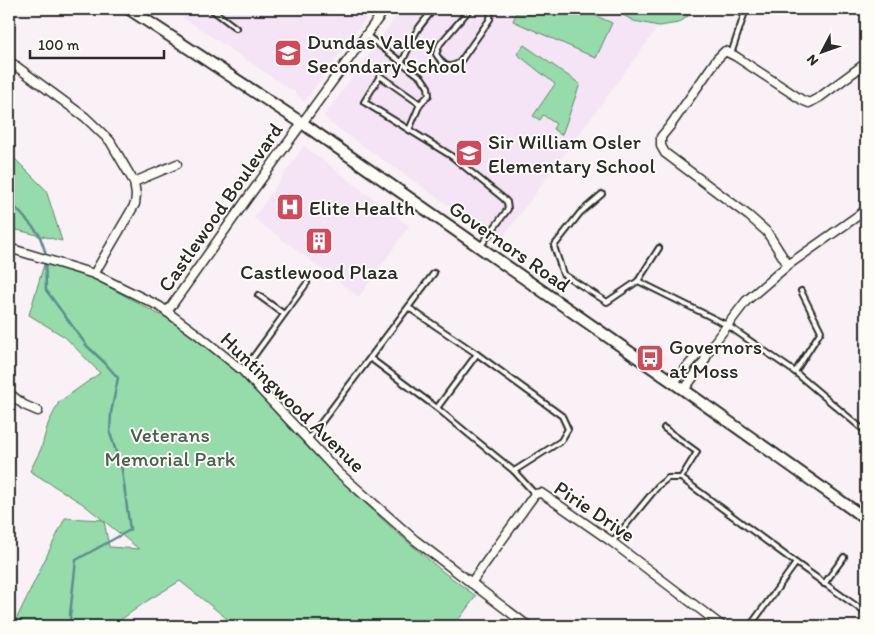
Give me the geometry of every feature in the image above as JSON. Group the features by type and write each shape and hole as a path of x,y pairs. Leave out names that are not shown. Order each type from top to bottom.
{"main road":[{"name":"Governors Road","path":"129,9 302,123 674,382 866,520"}],"street":[{"name":"Castlewood Boulevard","path":"167,312 385,9"},
{"path":"788,265 767,232 749,216 666,154 661,146 661,137 717,59 725,51 802,100 810,103 866,63"},
{"path":"9,60 85,117 110,141 134,182 135,204 94,274"},
{"path":"134,182 177,164"},
{"path":"684,390 704,362 710,348 746,301 788,265 866,210"},
{"name":"Huntingwood Avenue","path":"9,248 94,274 159,306 243,371 338,472 415,540 528,626"},
{"path":"674,382 698,354 710,348"},
{"path":"9,393 24,405 38,411"},
{"name":"Pirie Drive","path":"471,583 535,494 541,493 612,542 722,626"}],"lane":[{"path":"211,9 236,28"},
{"path":"401,63 419,27 434,9"},
{"path":"470,9 440,44 436,54 441,62 448,66 454,66 460,62 490,19 491,9"},
{"path":"731,54 746,9"},
{"path":"366,35 422,78 428,87 429,95 420,104 409,130"},
{"path":"420,104 380,76 364,102 450,155 503,198 508,209 480,248"},
{"path":"602,194 580,212 554,246 563,274 608,302 638,281 659,248"},
{"path":"308,440 434,273"},
{"path":"638,281 727,325 795,372 866,432"},
{"path":"243,371 308,283"},
{"path":"795,372 821,331 801,292"},
{"path":"258,295 284,314"},
{"path":"409,308 478,354 562,416 568,429 561,441 514,471"},
{"path":"437,408 478,354"},
{"path":"370,358 437,408 514,471 535,494"},
{"path":"664,428 697,452 681,478"},
{"path":"612,542 658,486 668,478 681,478 866,613"},
{"path":"824,584 844,557"},
{"path":"750,626 796,563"}],"shaded area":[{"name":"Dundas Valley Secondary School","path":"170,9 365,9 370,13 304,102 296,93"},
{"name":"Sir William Osler Elementary School","path":"402,9 612,9 634,21 659,26 500,241 329,122 324,116"},
{"path":"304,146 409,226 359,297 254,218"}],"green space":[{"path":"518,9 581,9 612,23 596,58 513,21"},
{"path":"612,9 697,9 679,23 659,26 634,21"},
{"path":"524,45 580,84 561,135 553,129 556,124 543,115 540,120 533,116 555,84 517,54"},
{"path":"9,153 46,190 62,241 9,228"},
{"name":"Veterans Memorial Park","path":"45,261 91,277 164,316 199,340 239,374 310,450 348,487 442,571 476,596 454,626 236,626 180,581 147,601 112,626 13,626 65,518 103,520 83,504 30,471 41,449 48,424 59,402 100,373 65,337 29,315","holes":["104,521 139,549 109,547"]}],"waterway":[{"path":"9,200 39,234 45,251 46,290 87,346 118,378 111,413 110,433 122,470 130,530 76,560 70,615 71,626"}],"place":[{"name":"Dundas Valley Secondary School","path":"288,53"},
{"name":"Sir William Osler Elementary School","path":"469,153"},
{"name":"Elite Health","path":"290,207"},
{"name":"Castlewood Plaza","path":"319,241"},
{"name":"Governors at Moss","path":"650,358"}]}
